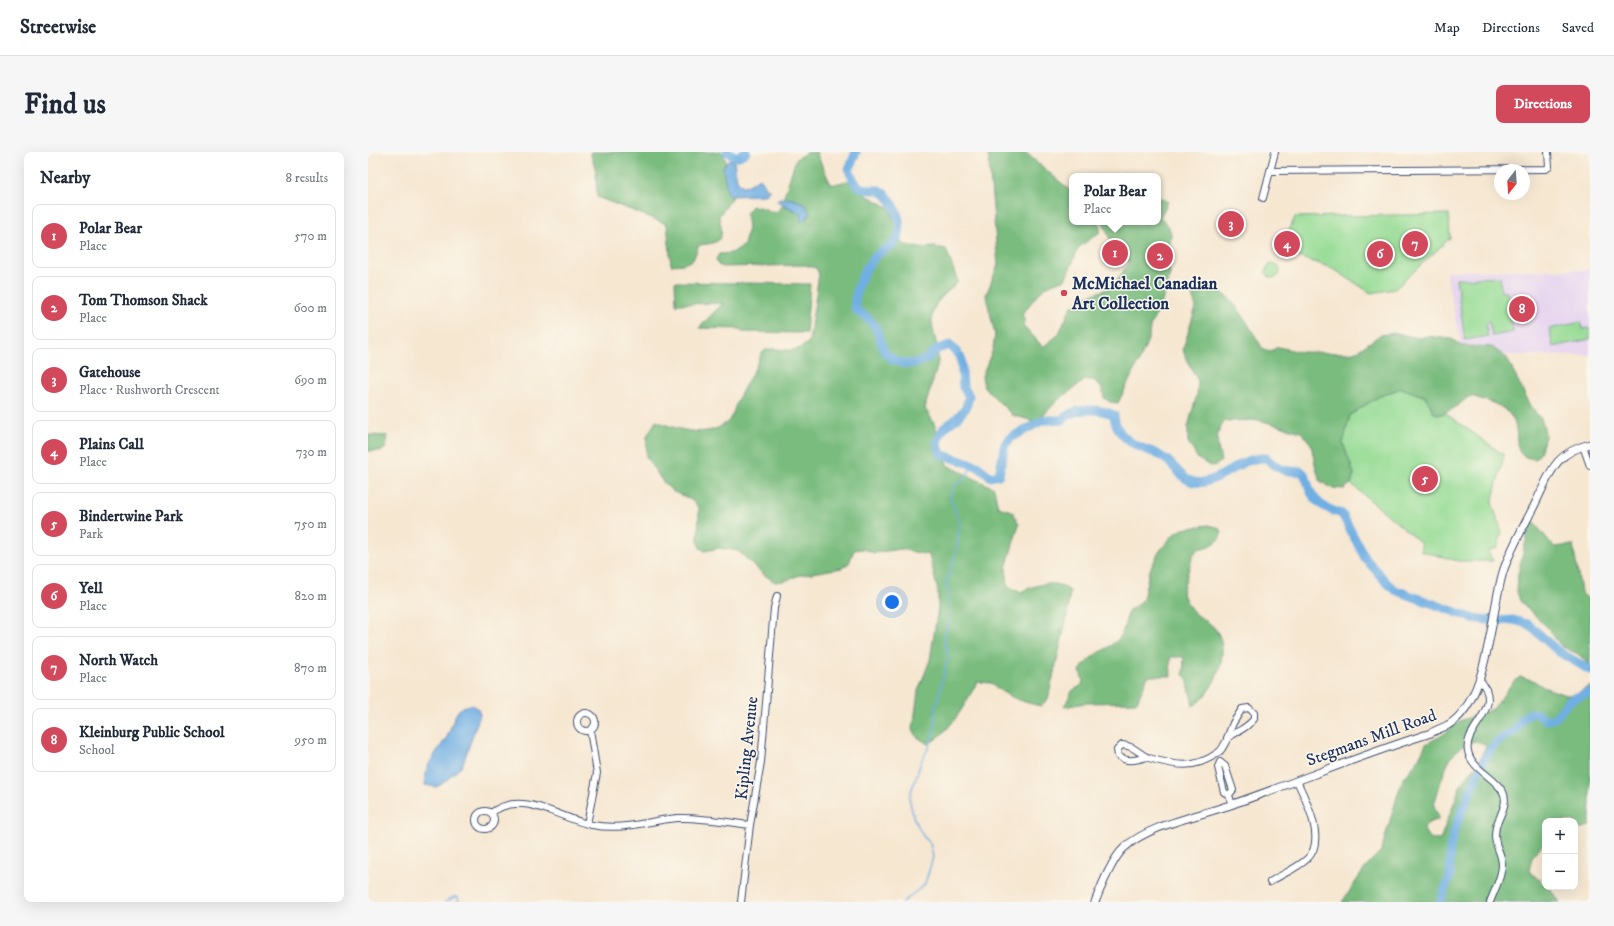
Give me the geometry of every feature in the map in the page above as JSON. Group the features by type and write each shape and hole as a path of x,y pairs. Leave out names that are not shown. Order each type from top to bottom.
{"street":[{"path":"1264,198 1275,152"},
{"path":"1270,171 1546,169 1549,167 1548,152"},
{"path":"1587,445 1590,466"},
{"name":"Stegmans Mill Road","path":"1095,902 1104,880 1123,849 1149,832 1297,781 1448,725 1465,708 1480,680 1495,608 1506,565 1552,469 1571,450 1587,445"},
{"name":"Kipling Avenue","path":"741,902 750,825 761,762 774,608 777,596"},
{"path":"1480,680 1488,694 1486,708 1482,721 1473,730 1467,743 1468,752 1476,765 1488,775 1503,792 1505,798 1496,827 1495,840 1502,866 1490,902"},
{"path":"1148,757 1187,766 1205,761 1224,746 1233,723 1242,709 1249,708 1254,713 1254,719 1249,725 1228,738"},
{"path":"587,824 597,773 590,730"},
{"path":"1215,754 1220,762 1225,766 1233,790 1229,795 1232,804"},
{"path":"1270,882 1299,865 1313,851 1316,837 1314,827 1310,811 1297,781"},
{"path":"491,813 509,804 530,805 587,824 609,827 628,827 669,819 686,818 750,825"}],"shaded area":[{"path":"1590,270 1590,355 1502,355 1492,347 1461,346 1446,271"}],"green space":[{"path":"590,152 722,152 726,161 723,168 730,196 733,197 719,216 721,230 720,238 713,243 699,245 693,260 683,264 671,265 667,224 597,197 596,171"},
{"path":"816,152 831,185 847,181 856,184 866,195 890,208 902,244 919,248 935,247 946,249 958,282 940,299 933,312 932,319 938,361 925,409 936,429 947,465 994,488 998,507 1012,511 1019,524 1006,568 1008,586 1020,592 1039,585 1051,584 1064,587 1070,591 1067,617 1048,699 1041,706 1008,695 996,688 991,683 977,682 957,717 943,733 928,744 917,737 913,729 918,691 930,660 938,608 938,591 929,555 900,549 874,553 864,549 854,550 849,563 842,568 800,575 785,581 775,582 763,574 738,551 719,548 705,551 700,548 698,541 699,508 693,501 672,491 663,482 646,457 647,436 656,421 691,431 710,431 718,428 731,418 738,399 762,352 774,349 797,349 809,341 819,274 816,268 805,265 723,267 718,265 716,259 719,254 732,253 744,245 748,228 746,214 752,206 763,208 775,213 783,205 800,213 806,219 792,199 783,199 796,159 806,153"},
{"path":"988,152 1025,152 1069,189 1069,225 1100,225 1100,232 1079,247 1065,280 1057,282 1040,292 1022,315 1025,321 1023,325 1043,347 1058,335 1072,306 1084,297 1113,287 1129,262 1115,249 1104,225 1161,225 1161,218 1169,227 1171,234 1168,258 1170,274 1161,305 1150,326 1149,337 1141,357 1118,403 1110,402 1104,398 1099,384 1093,380 1085,380 1058,400 1037,422 1012,415 984,387 982,376 993,349 995,335 986,295 998,265"},
{"path":"1161,198 1168,202 1161,215"},
{"path":"1449,214 1450,238 1395,289 1371,293 1332,268 1280,251 1295,217"},
{"path":"1270,264 1276,264 1280,268 1280,274 1276,278 1270,278 1266,274 1266,268"},
{"path":"1500,277 1501,292 1507,292 1513,332 1492,336 1489,321 1486,324 1488,336 1465,340 1456,279"},
{"path":"675,282 810,284 806,333 743,332 740,329 699,328 723,303 676,304"},
{"path":"1192,286 1209,288 1218,291 1230,299 1263,349 1271,351 1278,347 1301,352 1351,353 1359,350 1380,335 1396,333 1419,338 1428,336 1452,339 1461,346 1492,347 1507,358 1530,406 1541,419 1545,437 1540,453 1536,459 1522,454 1517,445 1513,419 1505,410 1494,403 1470,396 1458,406 1439,414 1434,413 1426,397 1401,388 1378,397 1350,415 1343,443 1354,474 1351,484 1344,489 1332,488 1320,481 1311,444 1301,432 1259,420 1226,421 1219,430 1218,435 1221,461 1217,465 1211,466 1198,459 1188,442 1188,427 1197,394 1198,381 1186,359 1183,349 1196,307 1190,290"},
{"path":"1581,322 1582,329 1590,328 1590,339 1553,347 1549,329"},
{"path":"1401,388 1426,397 1434,413 1439,415 1445,413 1504,455 1492,503 1502,533 1497,548 1488,551 1493,561 1458,561 1421,551 1421,543 1351,484 1354,474 1343,443 1350,415 1378,397"},
{"path":"368,435 388,436 386,448 381,451 368,451"},
{"path":"1531,519 1554,547 1573,545 1581,592 1590,601 1590,665 1578,654 1561,646 1548,628 1520,601 1517,592 1518,574"},
{"path":"1208,525 1217,527 1222,531 1221,536 1213,544 1198,549 1193,555 1182,592 1192,610 1210,623 1216,630 1220,639 1222,649 1221,660 1214,682 1208,692 1193,706 1187,678 1183,675 1184,657 1170,657 1171,676 1148,676 1137,702 1085,703 1064,707 1072,691 1082,685 1083,681 1080,671 1085,664 1120,637 1123,632 1129,610 1138,605 1143,599 1149,572 1159,552 1174,534 1183,529"},
{"path":"1520,677 1533,680 1543,687 1566,695 1575,694 1590,686 1590,826 1578,829 1578,818 1542,818 1542,845 1532,857 1529,871 1542,882 1542,890 1551,890 1560,902 1342,902 1368,864 1381,851 1404,778 1417,762 1426,744 1444,734 1457,722 1493,709 1513,682","holes":["1476,741 1486,745 1480,761 1461,784 1440,840 1430,838 1424,830 1427,824 1438,820 1439,817 1434,807 1435,801 1444,773 1452,756 1458,749 1466,744"]}],"water":[{"path":"729,159 734,161 737,180 743,186 749,185 759,178 762,180 767,189 770,189 766,195 730,196 727,191 723,168"},
{"path":"779,198 792,199 804,203 810,213 806,219 801,222 800,213 777,201"},
{"path":"472,705 478,708 480,715 462,766 442,784 436,787 425,785 428,765 447,737 456,714 461,708"}],"waterway":[{"path":"727,152 737,157 746,152"},
{"path":"856,152 849,170 856,184 863,189 879,190 885,194 890,200 897,214 899,230 898,237 894,243 878,254 864,272 856,294 855,309 869,319 876,328 885,353 894,360 905,364 917,363 928,358 937,349 950,345 961,357 963,387 969,396 966,408 956,419 944,428 937,441 940,454 977,466 991,477 999,475 1005,444 1012,437 1043,420 1062,420 1073,413 1094,410 1114,415 1119,431 1131,443 1157,454 1168,461 1181,475 1193,482 1212,480 1249,460 1266,458 1274,465 1282,469 1301,471 1303,473 1312,494 1318,502 1327,508 1342,514 1365,558 1395,590 1472,618 1496,621 1513,620 1528,624 1559,652 1590,670"},
{"path":"903,902 925,884 933,857 930,843 923,836 914,819 909,798 921,762 929,747 935,727 935,711 948,657 944,637 949,620 948,591 946,584 956,553 960,523 950,497 954,486 966,478 972,464"},
{"path":"1440,902 1450,876 1450,848 1455,828 1482,764 1490,750 1498,741 1516,730 1522,719 1530,713 1538,714 1546,720 1555,718 1570,700 1590,692"},
{"path":"445,902 454,897 458,897 459,902"}],"place":[{"name":"Gatehouse","path":"1231,224"},
{"name":"Plains Call","path":"1287,244"},
{"name":"North Watch","path":"1415,244"},
{"name":"Polar Bear","path":"1115,253"},
{"name":"Yell","path":"1380,254"},
{"name":"Tom Thomson Shack","path":"1160,256"},
{"name":"McMichael Canadian Art Collection","path":"1064,293"},
{"name":"Kleinburg Public School","path":"1522,309"},
{"name":"Bindertwine Park","path":"1425,479"}]}
